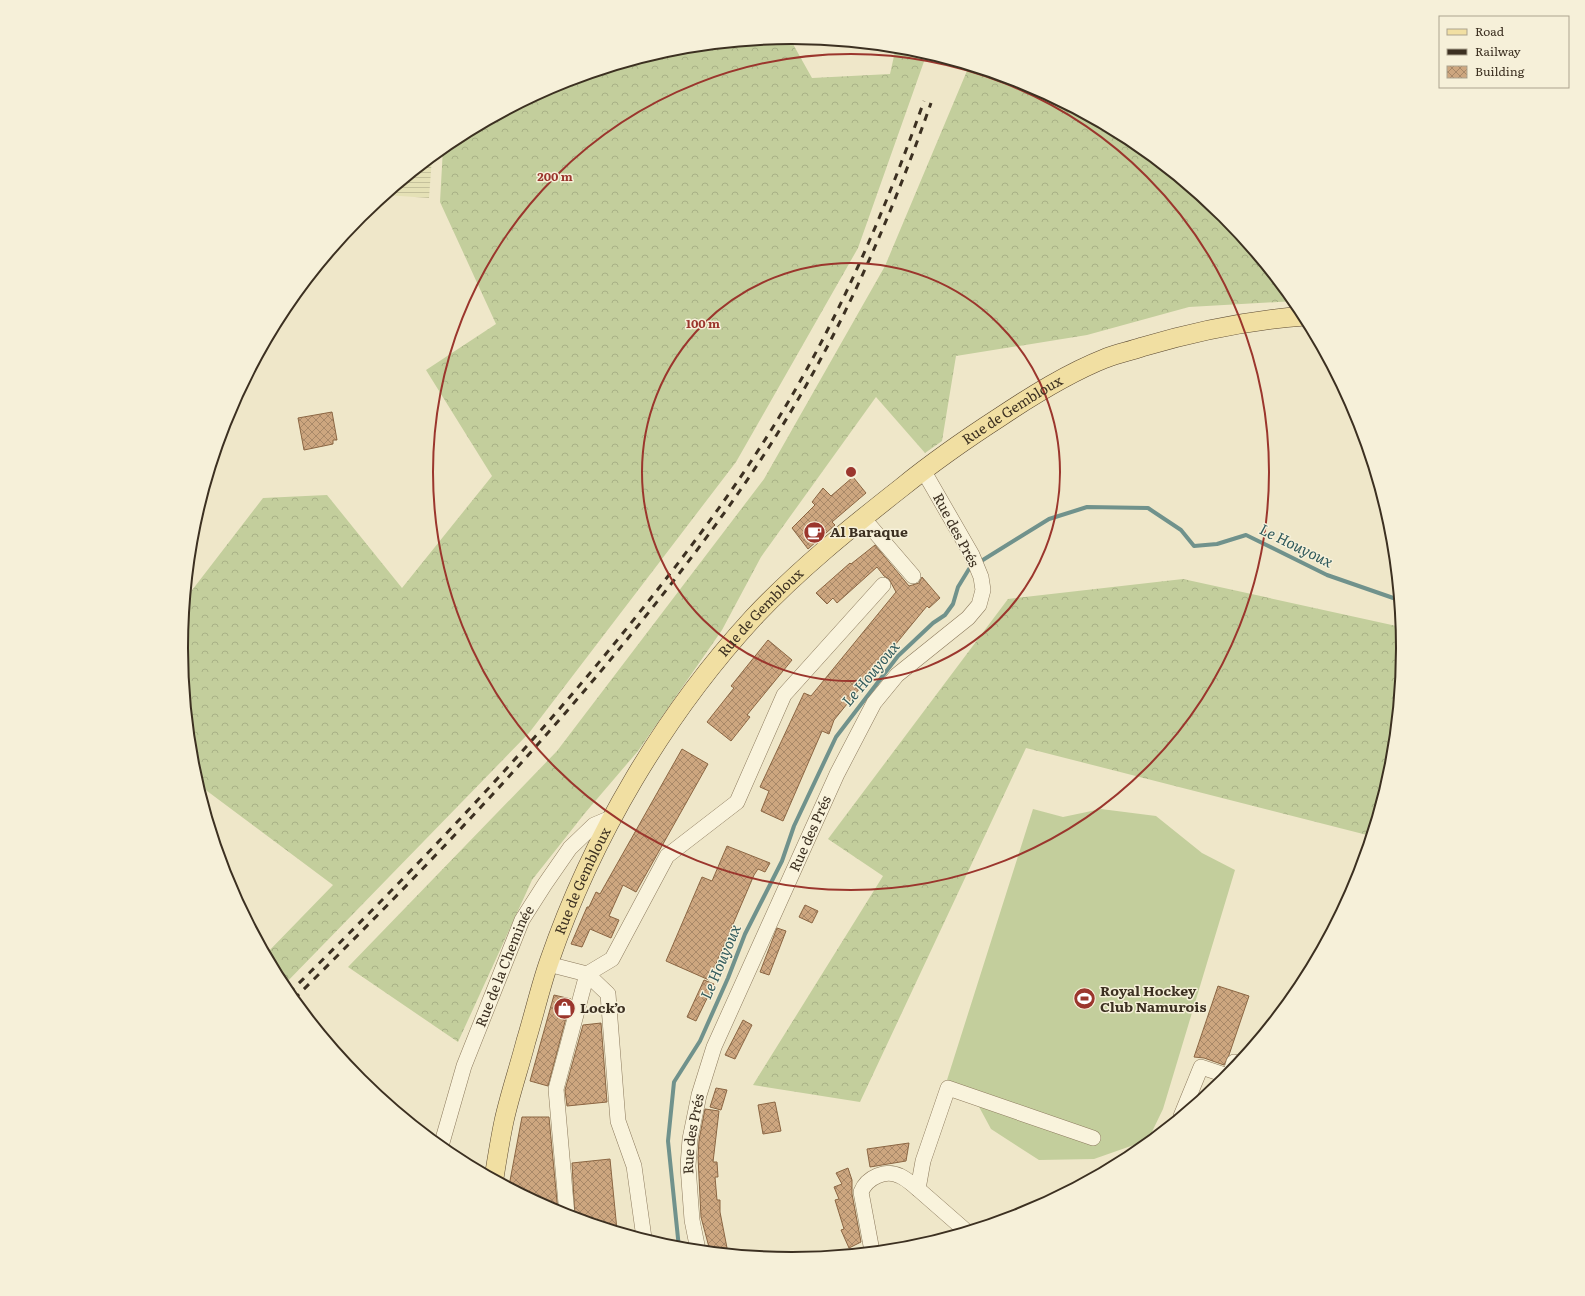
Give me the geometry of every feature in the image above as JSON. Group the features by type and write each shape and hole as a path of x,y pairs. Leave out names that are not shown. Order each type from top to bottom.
{"main road":[{"name":"Rue de Gembloux","path":"495,1174 504,1122 548,964 587,869 614,816 663,732 718,659 779,592 863,518 923,470 1024,401 1064,378 1106,358 1163,341 1222,326 1268,319 1298,317"}],"street":[{"name":"Rue des Prés","path":"697,1244 692,1220 688,1166 690,1138 699,1095 714,1047 837,774 874,703 897,675 968,618 979,605 983,590 981,577 972,555 923,470"},
{"path":"863,518 912,576"},
{"path":"566,1208 556,1089 587,974 612,959 667,856 737,802 784,695 883,585"},
{"name":"Rue de la Cheminée","path":"443,1140 464,1066 522,920 570,848 594,824 614,816"},
{"path":"548,964 587,974 608,994 618,1121 634,1166 643,1233"},
{"path":"1185,1107 1201,1067 1225,1069"},
{"path":"918,1190 923,1161 948,1088 1093,1138"},
{"path":"871,1247 861,1192 864,1185 869,1180 886,1173 900,1176 962,1227"}],"shaded area":[{"path":"431,164 429,198 392,195"}],"green space":[{"path":"793,44 812,78 890,74 895,53 925,59 858,248 736,462 529,733 288,981 269,951 333,885 206,790 200,766 194,727 190,688 188,648 192,590 263,498 327,495 402,588 492,476 426,370 496,324 440,202 443,156 491,125 525,106 598,76 675,56 714,49 753,45"},
{"path":"967,70 1024,90 1060,106 1128,146 1160,169 1191,194 1220,221 1247,250 1287,301 1189,307 1087,335 956,356 942,441 925,453 876,397 761,557 722,630 638,751 585,813 532,880 458,1042 348,967 557,751 764,479 885,266"},
{"path":"1183,579 1395,626 1395,688 1391,727 1385,766 1376,804 1366,835 1026,748 860,1102 753,1085 883,876 828,839 1008,599"},
{"name":"Royal Hockey Club Namurois","path":"1033,809 1063,817 1101,809 1156,816 1202,853 1235,870 1163,1109 1151,1133 1136,1144 1094,1159 1039,1160 991,1129 971,1092 947,1080"}],"building":[{"path":"332,412 337,440 333,440 333,444 304,450 298,418"},
{"path":"853,477 866,493 832,522 835,525 808,549 792,528 815,505 812,502 823,488 831,496"},
{"path":"875,545 909,586 919,583 922,577 940,598 929,608 927,606 908,629 834,720 829,734 822,731 783,821 761,811 769,791 760,787 804,693 811,696 896,592 889,579 884,576 877,567 837,603 833,598 827,604 816,593 850,563 851,564"},
{"path":"768,640 792,660 747,715 750,717 731,741 707,722 734,688 731,686"},
{"path":"682,749 708,764 636,892 623,885 609,916 619,920 611,938 590,929 582,947 571,944 587,907 589,907 596,892 600,894"},
{"path":"727,846 770,863 765,872 758,869 754,875 709,980 666,961 702,877 712,881"},
{"path":"805,905 818,911 812,923 799,917"},
{"path":"777,928 786,931 769,975 760,972"},
{"path":"704,980 714,984 696,1021 687,1017"},
{"path":"1218,986 1249,996 1229,1055 1224,1065 1204,1058 1194,1057"},
{"path":"554,995 571,999 548,1086 530,1081"},
{"path":"743,1020 752,1025 735,1059 725,1055"},
{"path":"601,1023 607,1102 567,1106 565,1090 583,1025"},
{"path":"716,1088 727,1090 721,1110 710,1107"},
{"path":"775,1102 781,1131 763,1134 758,1105"},
{"path":"705,1109 719,1111 713,1162 717,1162 718,1177 715,1177 717,1200 720,1200 720,1212 727,1248 709,1246 701,1217 698,1157 699,1140"},
{"path":"522,1117 549,1117 557,1204 510,1182"},
{"path":"909,1143 906,1161 870,1167 867,1149"},
{"path":"610,1159 617,1225 575,1211 572,1163"},
{"path":"848,1168 852,1180 852,1194 861,1242 849,1248 841,1230 844,1229 835,1200 839,1199 834,1187 842,1184 836,1173"}],"waterway":[{"name":"Le Houyoux","path":"978,563 1049,519 1087,507 1148,508 1181,530 1194,546 1217,544 1246,535 1327,575 1394,598"},
{"name":"Le Houyoux","path":"678,1241 668,1141 674,1082 700,1041 728,978 745,934 782,861 794,826 836,737 898,656 933,623 945,615 953,604 958,587 969,569 973,567"}],"railway":[{"path":"293,989 381,902 514,761 598,663 658,589 715,514 768,436 825,335 862,259 894,181 924,101"},
{"path":"298,995 431,860 562,717 664,593 721,518 774,440 832,338 851,300 885,223 931,103"}],"place":[{"name":"Al Baraque","path":"814,532"},
{"name":"Royal Hockey Club Namurois","path":"1085,999"},
{"name":"Lock’o","path":"564,1008"}]}
